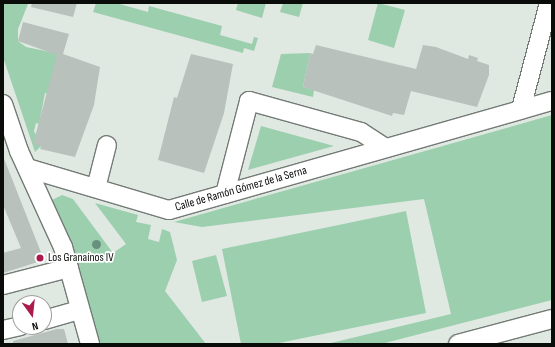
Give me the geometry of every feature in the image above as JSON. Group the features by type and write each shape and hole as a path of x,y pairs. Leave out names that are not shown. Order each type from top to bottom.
{"street":[{"path":"521,109 549,3"},
{"name":"Calle de Ramón Gómez de la Serna","path":"27,168 169,210 384,147 552,100"},
{"path":"225,194 249,101 361,132 384,147"},
{"path":"3,106 69,268 90,344"},
{"path":"96,188 107,145"},
{"path":"3,285 69,268"},
{"path":"52,318 80,310"},
{"path":"458,344 509,338 552,319"}],"green space":[{"path":"3,3 28,4 18,29 18,41 26,47 60,54 48,94 45,93 39,124 36,123 34,131 41,146 35,152 3,57"},
{"path":"96,3 116,3 148,12 149,6 222,26 220,35 252,44 254,37 258,38 254,51 244,48 243,53 93,12"},
{"path":"238,3 266,3 262,18 236,10"},
{"path":"283,3 303,3 299,17 280,12"},
{"path":"378,3 405,10 394,48 368,40"},
{"path":"310,53 303,87 314,90 313,97 272,87 281,54"},
{"path":"552,115 552,300 381,344 327,344 451,314 424,199 202,227 174,222"},
{"path":"261,126 334,146 248,170"},
{"path":"62,195 73,199 113,253 126,244 95,203 138,215 136,222 151,225 148,239 159,242 162,229 170,232 177,260 165,291 206,344 96,344 46,203"},
{"path":"406,211 426,313 274,344 241,344 222,249"},
{"path":"216,255 227,296 202,302 192,261"}],"building":[{"path":"32,3 77,3 73,17 31,7"},
{"path":"23,22 69,34 63,54 100,67 94,105 75,157 40,149 41,146 33,144 57,55 18,41"},
{"path":"316,45 416,69 423,45 436,47 468,59 469,55 478,58 477,61 489,65 489,75 477,107 411,91 404,115 393,113 392,116 303,87 310,53 313,54"},
{"path":"191,54 233,64 224,113 204,173 158,160 174,97 177,98"},
{"path":"3,156 44,260 3,273 3,253 21,248 3,205"},
{"path":"64,329 68,344 13,344 13,341 35,335 52,335 52,330"}],"place":[{"name":"Los Granaínos IV","path":"40,258"}]}
